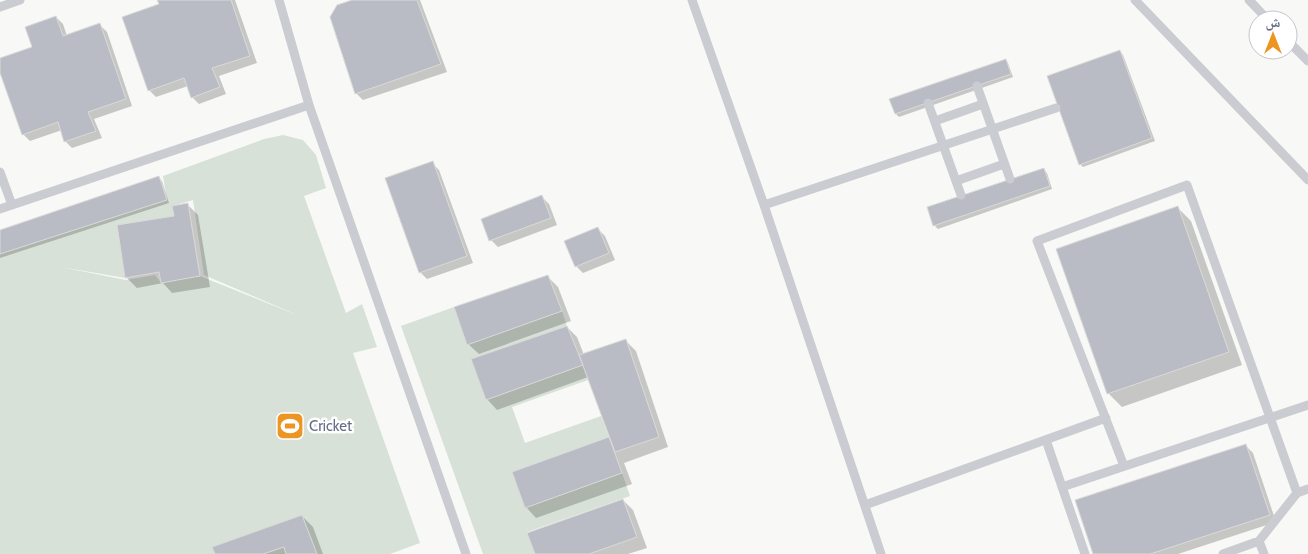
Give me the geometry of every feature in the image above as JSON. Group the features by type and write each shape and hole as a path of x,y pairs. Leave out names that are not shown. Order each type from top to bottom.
{"lane":[{"path":"0,7 19,0"},
{"path":"279,0 310,105 466,554"},
{"path":"692,0 764,205 881,554"},
{"path":"1135,0 1308,180"},
{"path":"1249,0 1258,10"},
{"path":"1298,51 1308,61"},
{"path":"977,86 1010,179"},
{"path":"928,103 961,195"},
{"path":"935,121 983,104"},
{"path":"0,209 310,105"},
{"path":"764,205 1056,108"},
{"path":"956,181 1004,164"},
{"path":"0,172 12,205"},
{"path":"1124,466 1037,240 1187,185 1297,493"},
{"path":"1062,487 1308,405"},
{"path":"865,505 1106,418"},
{"path":"1046,440 1085,554"},
{"path":"1223,554 1260,541 1297,493 1308,489"},
{"path":"1260,541 1264,554"}],"shaded area":[{"path":"283,135 303,140 316,155 326,188 304,196 346,313 362,304 377,347 353,353 420,543 390,554 0,554 0,254 167,200 163,176 264,139","holes":["193,200 204,275 302,317 200,276 161,283 155,275 126,280 61,267 125,278 117,225 174,216 172,206"]},
{"path":"454,307 467,344 562,311 567,326 471,360 583,365 588,380 512,407 525,443 601,416 609,437 512,472 525,508 622,473 630,496 527,532 535,554 483,554 401,326"}],"building":[{"path":"157,0 231,0 250,56 212,68 220,87 191,98 184,78 148,91 122,17 159,4"},
{"path":"352,0 417,0 441,64 355,94 330,17 337,5"},
{"path":"56,16 63,36 100,23 126,99 88,112 96,131 64,142 58,122 22,135 0,73 0,58 32,47 25,27"},
{"path":"1120,50 1152,138 1079,165 1047,76"},
{"path":"1006,59 1011,74 895,114 889,99"},
{"path":"433,161 467,256 419,273 385,178"},
{"path":"1044,168 1050,186 933,226 927,207"},
{"path":"159,176 167,200 0,254 0,230"},
{"path":"542,195 551,218 489,241 481,219"},
{"path":"188,203 200,276 161,283 159,272 125,278 117,225 174,216 172,206"},
{"path":"1178,206 1229,352 1107,394 1056,249"},
{"path":"598,227 609,253 575,267 564,241"},
{"path":"548,275 562,311 467,345 454,307"},
{"path":"567,326 583,365 486,400 471,359"},
{"path":"626,339 659,437 615,452 579,355"},
{"path":"609,437 622,473 525,508 512,472"},
{"path":"1246,444 1270,515 1150,554 1093,554 1075,500"},
{"path":"623,499 637,537 589,554 535,554 527,533"},
{"path":"302,515 317,554 286,554 284,547 263,554 215,554 212,547"}],"place":[{"name":"Cricket","path":"290,426"}]}
